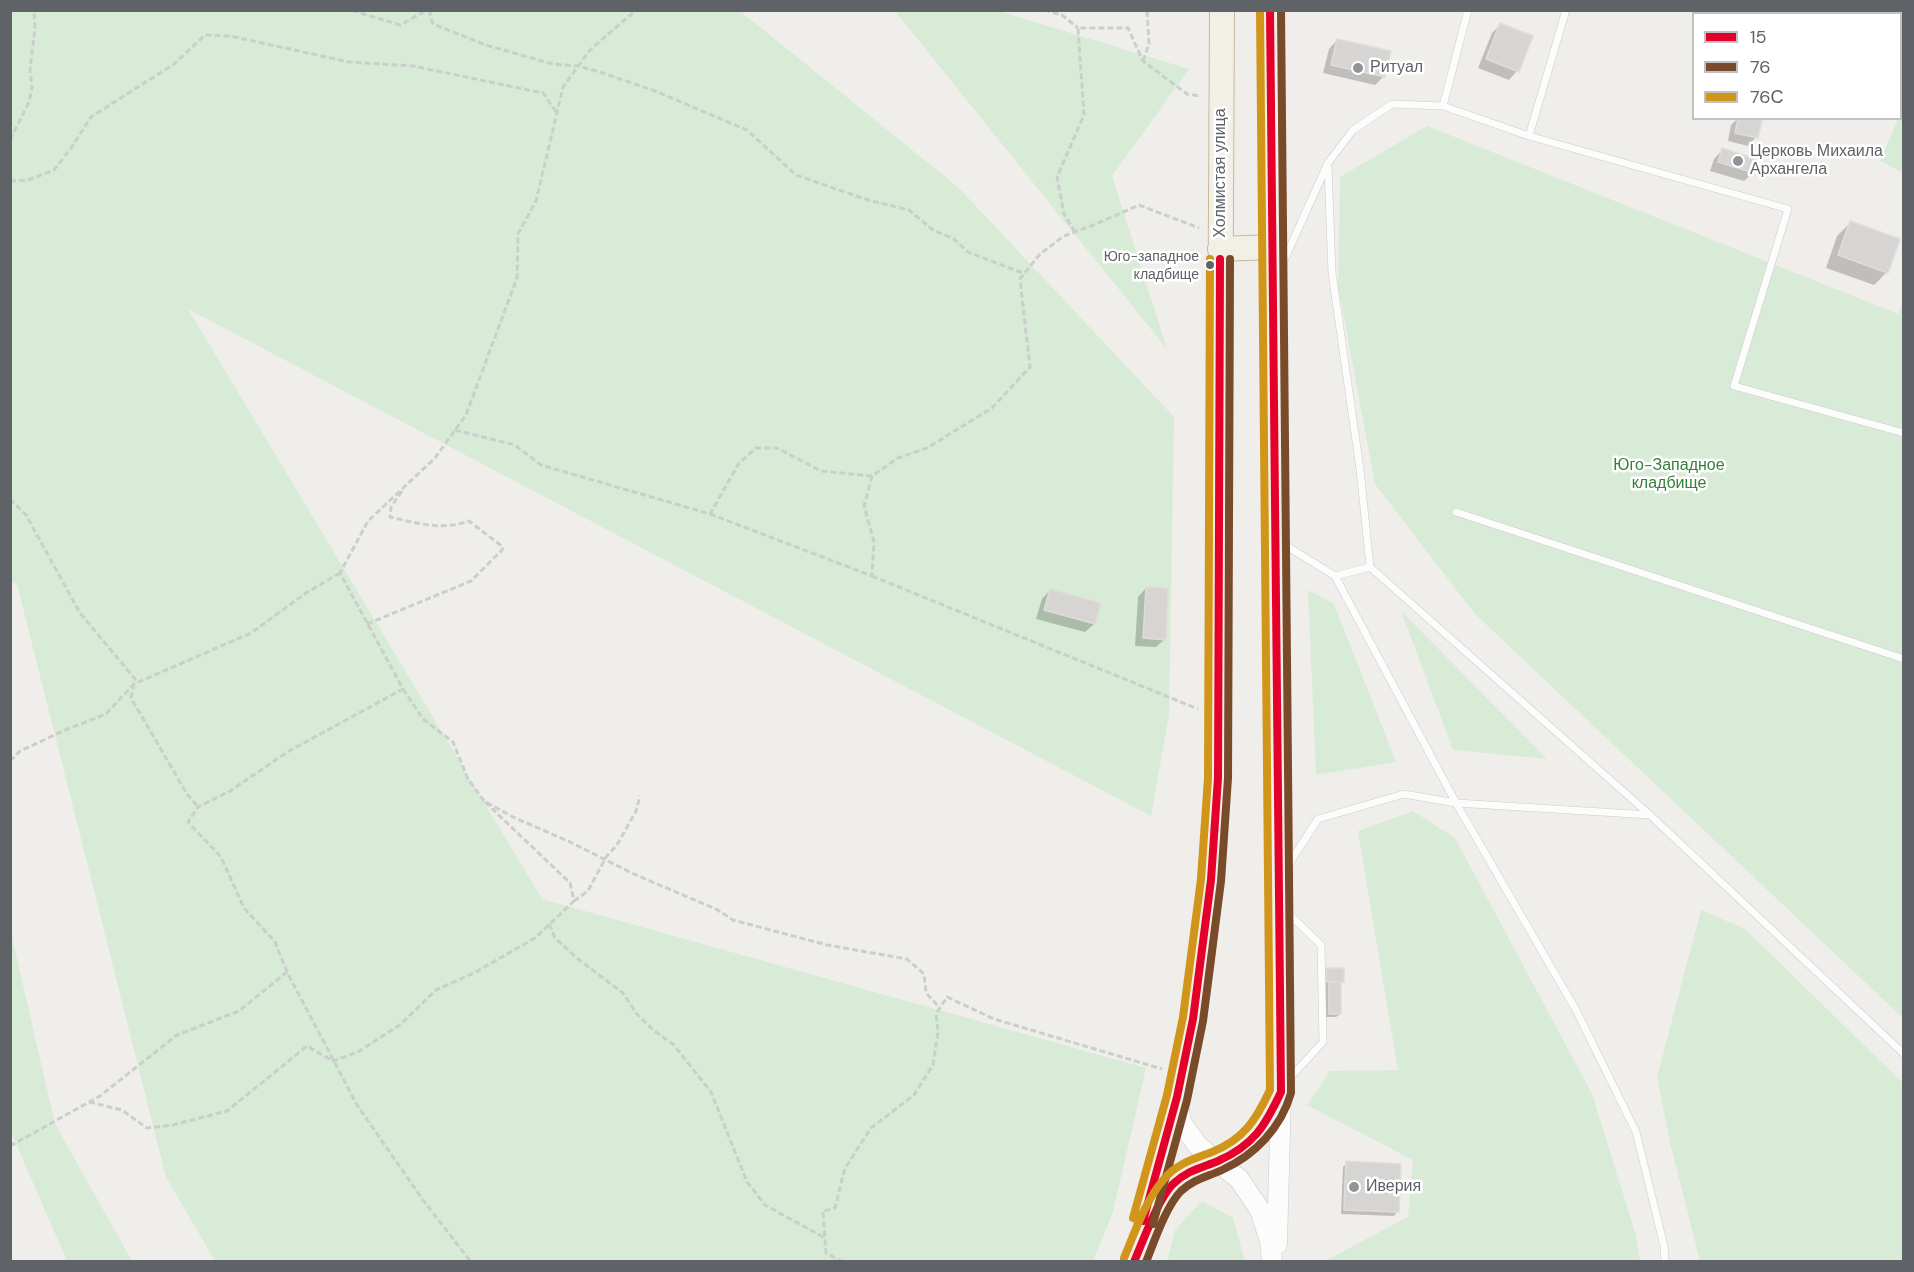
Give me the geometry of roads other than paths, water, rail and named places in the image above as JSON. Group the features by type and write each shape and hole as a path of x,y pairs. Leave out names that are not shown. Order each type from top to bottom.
{"highway":[{"name":"Холмистая улица","path":"1133,1262 1180,1085 1193,1019 1211,880 1218,778 1222,10"},
{"name":"Холмистая улица","path":"1133,1262 1154,1215 1172,1185 1193,1168 1217,1161 1243,1147 1266,1123 1281,1089 1270,10"},
{"path":"1221,243 1273,247"}],"main road":[{"path":"1180,1085 1181,1122 1198,1146 1239,1179 1260,1210 1274,1262"},
{"path":"1274,1262 1281,1089"}],"lane":[{"path":"1443,106 1468,10"},
{"path":"1529,136 1566,10"},
{"path":"1273,284 1328,163 1353,130 1392,104 1443,106 1529,136 1788,209 1734,386 1904,432"},
{"path":"1328,163 1332,273 1360,469 1370,567 1650,816 1904,1054"},
{"path":"1456,512 1904,659"},
{"path":"1276,539 1335,576 1456,803 1576,1010 1636,1132 1664,1246 1665,1262"},
{"path":"1335,576 1370,567"},
{"path":"1279,880 1318,819 1404,794 1456,803 1650,816"},
{"path":"1280,905 1322,945 1323,1042 1281,1089"}],"place":[{"name":"Ритуал","path":"1358,68"},
{"name":"Церковь Михаила Архангела","path":"1738,161"},
{"name":"Юго-западное кладбище","path":"1210,265"},
{"name":"Иверия","path":"1354,1187"}],"park label":[{"name":"Юго-Западное кладбище","path":"1669,475"}]}
